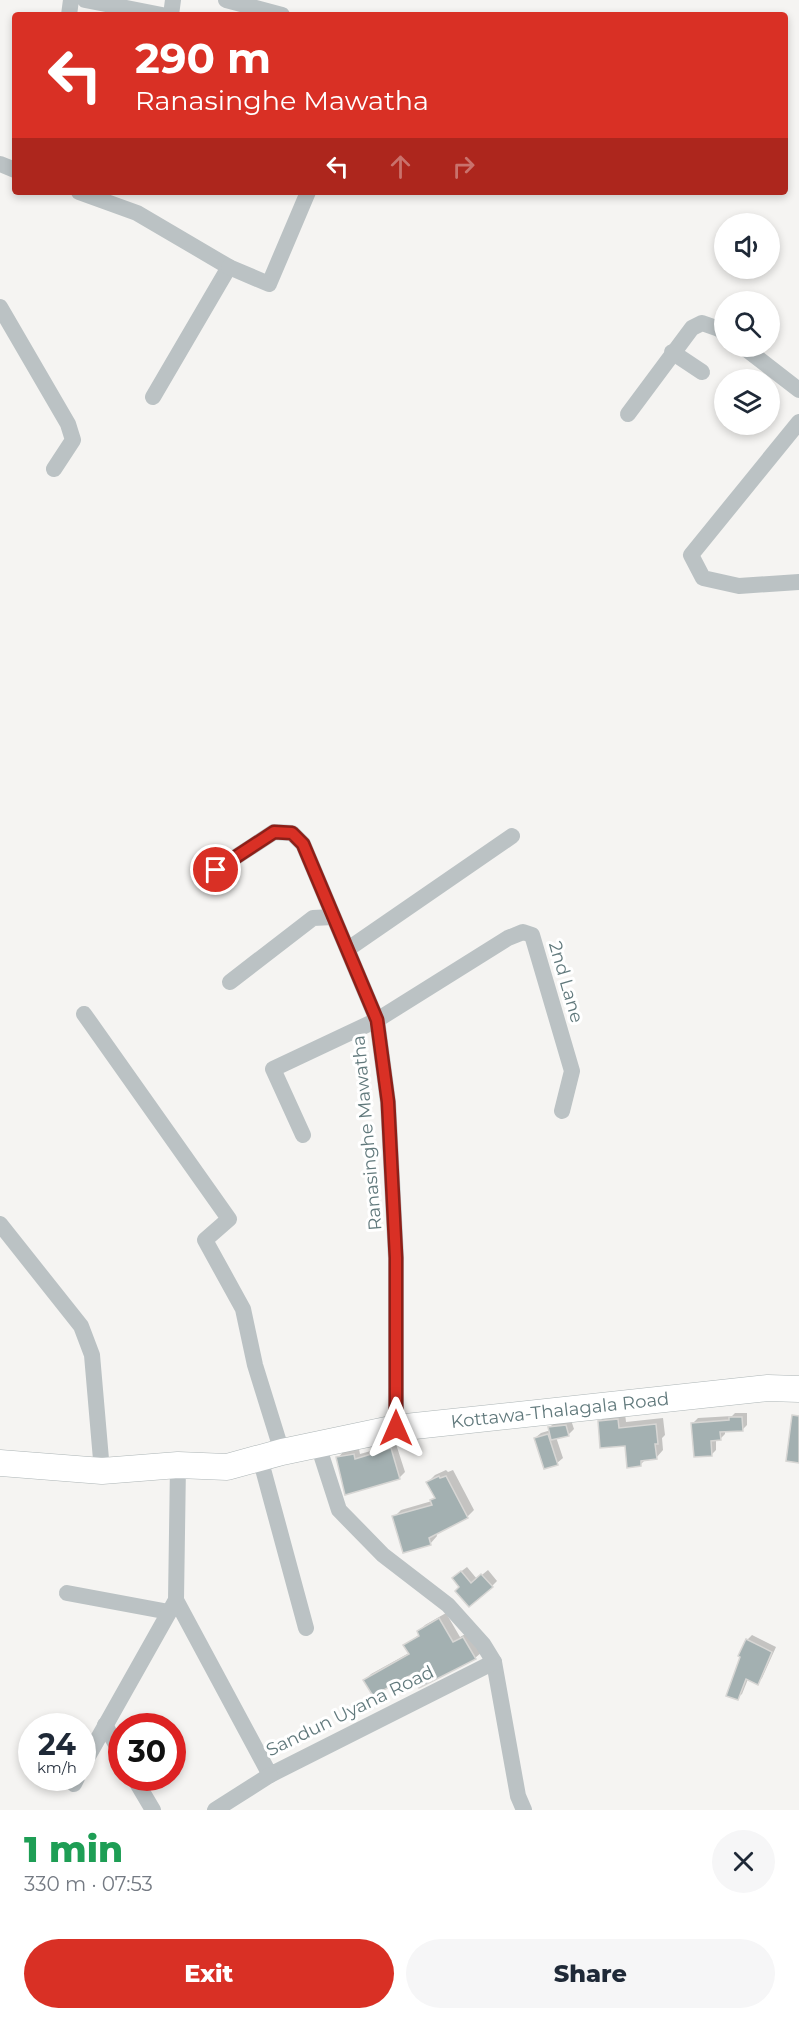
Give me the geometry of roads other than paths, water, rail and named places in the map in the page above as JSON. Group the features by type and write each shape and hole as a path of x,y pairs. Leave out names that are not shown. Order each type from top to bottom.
{"main road":[{"name":"Kottawa-Thalagala Road","path":"0,1463 102,1471 178,1465 227,1467 396,1428 768,1388 799,1389"}],"street":[{"path":"85,0 147,12"},
{"path":"226,0 271,12"},
{"path":"92,195 137,213 229,267 269,284 307,195"},
{"path":"153,397 229,267"},
{"path":"0,307 68,424 73,440 54,469"},
{"path":"628,414 692,328 702,323 714,327"},
{"path":"672,352 702,372"},
{"path":"756,357 799,390"},
{"path":"799,422 691,555 703,578 738,586 799,582"},
{"name":"Ranasinghe Mawatha","path":"216,870 274,832 292,833 303,844 377,1020 388,1102 396,1258 396,1428"},
{"path":"348,950 512,836"},
{"path":"230,982 313,918 333,917"},
{"name":"2nd Lane","path":"377,1020 508,938 523,932 532,935 572,1071 562,1111"},
{"path":"84,1014 229,1219 205,1240 243,1309 306,1628"},
{"path":"303,1135 273,1069 377,1020"},
{"path":"0,1224 81,1326 92,1355 102,1471"},
{"path":"318,1445 339,1510 383,1555 448,1605 483,1644 494,1662 518,1796 524,1810"},
{"path":"96,1741 172,1606 178,1465"},
{"path":"67,1593 172,1606"},
{"name":"Sandun Uyana Road","path":"172,1606 270,1775 494,1662"},
{"path":"105,1725 108,1730"},
{"path":"215,1810 239,1804 270,1775"},
{"path":"142,1791 153,1810"}]}
